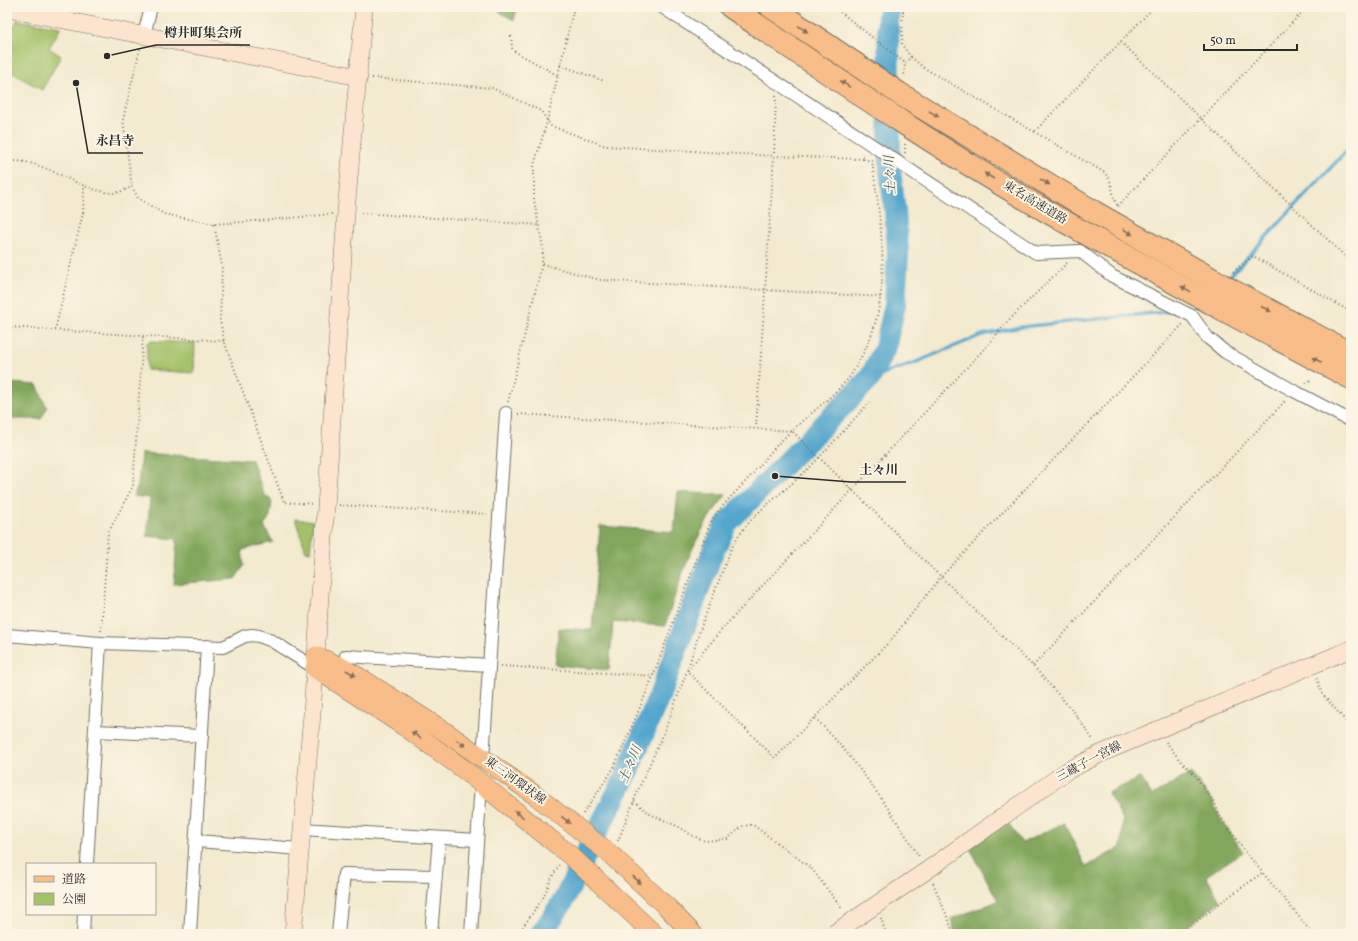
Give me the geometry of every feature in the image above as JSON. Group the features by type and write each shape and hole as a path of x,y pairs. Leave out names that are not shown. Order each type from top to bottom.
{"highway":[{"name":"東名高速道路","path":"731,7 877,106 1036,206 1081,241 1228,291 1351,354"},
{"name":"東名高速道路","path":"771,7 878,79 902,86 1104,211 1228,291 1351,378"}],"main road":[{"name":"東三河環状線","path":"316,662 338,666 362,679 444,731 535,795 611,855 667,907 693,934"},
{"name":"東三河環状線","path":"316,662 481,783 568,854 654,934"}],"street":[{"path":"144,35 151,7"},
{"path":"293,934 316,662 346,212 364,7"},
{"path":"662,7 776,83 899,162 1036,254 1081,241 1112,276 1192,316 1207,337 1225,352 1351,421"},
{"path":"7,9 359,77"},
{"path":"483,758 506,413"},
{"path":"7,635 100,643 223,647 245,636 260,636 316,662"},
{"path":"87,863 100,643"},
{"path":"190,934 207,646"},
{"name":"三蔵子一宮線","path":"833,934 926,871 1067,771 1102,753 1351,649"},
{"path":"346,656 489,665"},
{"path":"95,731 202,736"},
{"path":"471,934 481,783"},
{"path":"302,829 477,840"},
{"path":"431,934 438,838"},
{"path":"196,841 300,848"},
{"path":"338,934 344,874 436,876"},
{"path":"83,934 84,915"}],"path":[{"path":"574,7 547,122 534,165 534,200 543,248 542,264 506,413 792,431 1033,666 1073,711 1102,753"},
{"path":"834,7 905,63"},
{"path":"903,7 902,45 911,57 924,68 1104,172 1109,177 1113,188 1114,200 1118,206"},
{"path":"1035,131 1154,7"},
{"path":"1104,211 1118,206 1307,7"},
{"path":"144,35 123,119 132,187 138,198 164,214 214,224 346,212 539,225"},
{"path":"511,36 511,45 514,51 558,75"},
{"path":"1121,42 1351,262"},
{"path":"902,86 905,63 911,57"},
{"path":"560,65 604,81"},
{"path":"359,77 492,88 541,112 551,126 606,146 774,156 863,159 872,161 881,227 882,297 873,332 864,353 851,375 816,411 783,438 752,475 718,510 710,524 653,676 614,769 579,830"},
{"path":"756,428 774,156 776,83"},
{"path":"863,159 864,139"},
{"path":"7,162 14,161 36,165 84,187 115,193 132,187"},
{"path":"55,330 83,213 84,187"},
{"path":"214,224 222,266 220,320 224,341 284,502 499,515"},
{"path":"687,671 724,627 986,347 1081,241"},
{"path":"1228,291 1253,256 1351,312"},
{"path":"542,264 600,280 882,297"},
{"path":"687,671 775,758 891,640 941,577 1192,316"},
{"path":"7,326 224,341"},
{"path":"100,643 108,534 133,486 143,335"},
{"path":"1033,666 1294,391 1312,379"},
{"path":"611,855 663,735 687,671 701,627 728,555 736,539 754,515 798,478 870,402"},
{"path":"489,665 653,676"},
{"path":"1313,665 1322,694 1351,727"},
{"path":"815,718 848,754 898,822 922,860 926,871 939,894 953,934"},
{"path":"1156,730 1179,759 1195,775 1214,802 1223,820 1262,873 1313,934"},
{"path":"634,801 650,814 705,841 727,839 743,826 753,825 812,868 852,921"},
{"path":"518,934 543,898 552,877 568,854"},
{"path":"1181,934 1220,903 1262,873"}],"green space":[{"path":"496,7 516,7 517,9 514,20 501,13"},
{"path":"17,20 61,27 49,48 61,56 42,90 7,70 7,31 12,32"},
{"path":"150,341 195,343 194,373 147,370 147,343"},
{"path":"11,383 37,385 47,408 41,419 7,419 7,390"},
{"path":"141,453 252,460 264,494 272,501 270,516 264,526 273,542 242,550 244,566 235,579 174,584 177,539 147,536 150,498 133,496 138,486"},
{"path":"678,492 726,495 709,518 695,544 684,570 665,626 613,622 609,670 555,665 559,628 592,630 600,526 674,532"},
{"path":"295,519 313,521 310,552 306,551"},
{"path":"1191,773 1213,802 1219,816 1243,852 1206,876 1220,901 1178,934 955,934 951,919 998,901 970,848 1007,821 1022,843 1064,823 1086,867 1121,847 1123,819 1108,793 1140,778 1152,796"}],"waterway":[{"name":"土々川","path":"541,934 564,900 593,839 625,778 660,694 712,554 727,523 870,378 885,348 895,305 898,253 890,170 889,7"},
{"path":"1226,280 1351,146"},
{"path":"870,378 914,363 982,335 1021,327 1173,311"}],"place":[{"name":"樽井町集会所","path":"107,56"},
{"name":"永昌寺","path":"76,83"},
{"name":"土々川","path":"775,476"}]}
